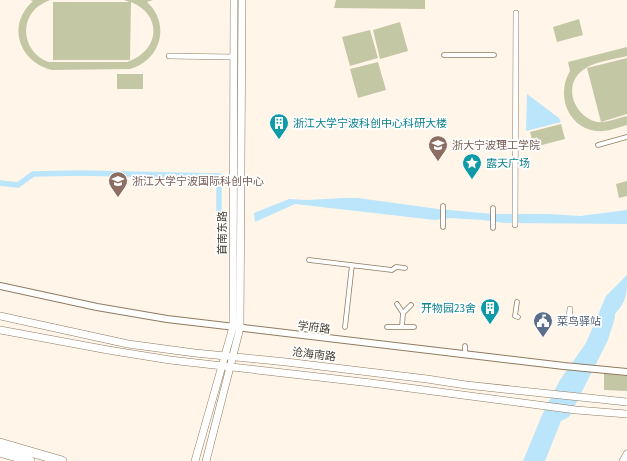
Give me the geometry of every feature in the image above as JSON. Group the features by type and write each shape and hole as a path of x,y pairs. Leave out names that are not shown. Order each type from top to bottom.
{"highway":[{"path":"0,443 62,461"},
{"path":"0,452 30,461"}],"main road":[{"name":"首南东路","path":"234,0 233,57 236,327"},
{"name":"首南东路","path":"195,461 226,367 236,327 242,0"},
{"name":"沧海南路","path":"0,316 128,344 466,385 627,402"},
{"name":"沧海南路","path":"0,330 170,360 370,383 576,410 627,414"},
{"name":"首南东路","path":"206,461 226,367"},
{"path":"623,461 627,454"}],"street":[{"path":"515,225 516,13"},
{"path":"444,55 494,55"},
{"path":"169,56 233,57"},
{"path":"598,145 627,137"},
{"path":"443,206 443,225"},
{"path":"493,208 493,226"},
{"path":"309,260 392,270 396,267 404,268"},
{"path":"345,327 352,265"},
{"name":"学府路","path":"0,286 97,307 167,319 627,372"},
{"path":"517,302 515,316 518,317"},
{"path":"396,304 403,313"},
{"path":"402,327 403,313 411,304"},
{"path":"569,318 570,309"},
{"path":"387,327 414,327"},
{"path":"465,346 465,354"}],"green space":[{"path":"30,0 50,0 40,5 32,13 28,21 26,31 27,40 32,49 38,56 48,62 127,62 138,57 146,50 151,42 153,33 149,15 131,2 130,60 53,60 53,2 129,2 124,0 153,0 147,2 159,20 159,40 155,50 149,58 130,69 52,70 41,66 31,59 24,51 20,42 18,31 20,21 25,11 33,1"},
{"path":"336,0 425,0 425,9 334,8"},
{"path":"579,19 583,35 557,42 553,27"},
{"path":"400,22 408,51 380,59 373,30"},
{"path":"370,30 378,58 350,66 342,37"},
{"path":"627,47 627,56 598,63 583,70 577,76 573,84 572,92 577,107 582,114 589,119 601,122 627,116 627,125 604,131 596,131 586,128 571,116 564,99 566,80 570,71 568,62"},
{"path":"627,58 627,114 601,122 587,68"},
{"path":"378,62 386,90 358,98 350,69"},
{"path":"117,74 143,74 143,89 117,89"},
{"path":"561,124 565,139 534,147 530,132"},
{"path":"627,181 627,196 619,198 616,184"},
{"path":"604,373 627,376 627,391 604,390"}],"water":[{"path":"527,94 559,118 561,122 526,131"},
{"path":"358,198 438,209 493,214 549,214 580,216 627,210 627,224 505,223 450,218 435,220 295,204 255,222 254,213 289,199 307,200"},
{"path":"627,275 626,297 615,314 608,340 569,417 561,421 545,461 523,461 542,415 560,380 586,343 606,296"}],"waterway":[{"path":"0,183 18,185 33,174 79,173 219,176 219,218"}],"place":[{"name":"浙江大学宁波科创中心科研大楼","path":"279,140"},
{"name":"浙大宁波理工学院","path":"438,162"},
{"name":"露天广场","path":"472,180"},
{"name":"浙江大学宁波国际科创中心","path":"118,198"},
{"name":"开物园23舍","path":"490,325"},
{"name":"菜鸟驿站","path":"543,338"}]}
